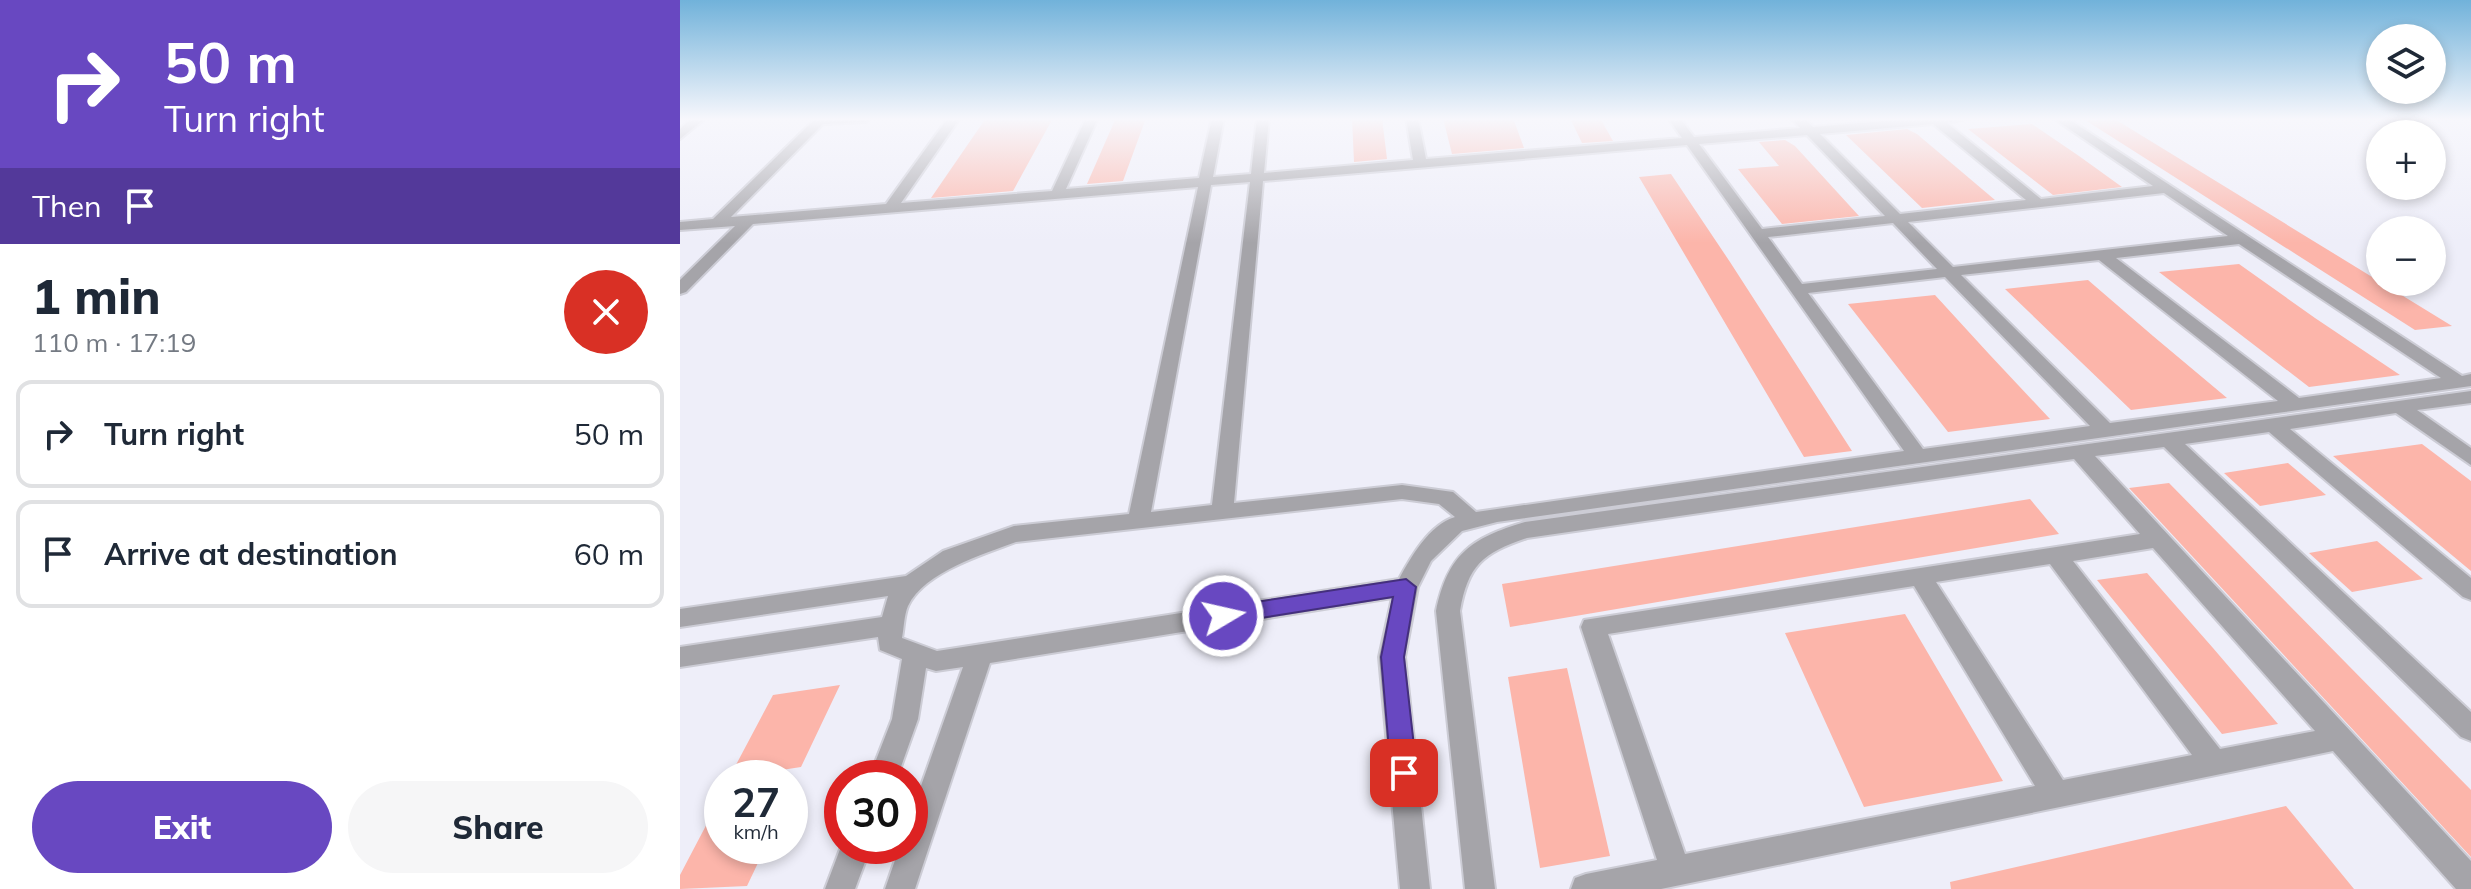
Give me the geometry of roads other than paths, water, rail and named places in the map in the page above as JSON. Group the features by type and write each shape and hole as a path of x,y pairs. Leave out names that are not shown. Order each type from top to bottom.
{"street":[{"path":"717,223 782,159"},
{"path":"890,209 925,159"},
{"path":"1057,195 1073,159"},
{"path":"1138,521 1209,159"},
{"path":"1222,512 1259,159"},
{"path":"1419,159 1420,165"},
{"path":"680,226 1485,159"},
{"path":"1704,159 1918,456"},
{"path":"1838,159 2106,431"},
{"path":"1983,159 2038,203"},
{"path":"2122,159 2467,386"},
{"path":"1757,234 2167,189"},
{"path":"680,289 749,220"},
{"path":"1797,289 2242,239"},
{"path":"2103,255 2296,405"},
{"path":"1415,889 1392,657 1406,587 1423,556 1455,525 1472,520 1918,456 2296,405 2467,386"},
{"path":"1480,889 1448,611 1458,572 1464,562 1486,543 1525,530 2399,407 2467,386"},
{"path":"2399,407 2471,458"},
{"path":"2273,425 2471,591"},
{"path":"2168,439 2471,729"},
{"path":"2079,452 2471,883"},
{"path":"1406,587 936,661 889,643 896,604 912,584 951,557 1014,534 1402,492 1445,497 1472,520"},
{"path":"1676,871 1593,627 2158,539"},
{"path":"2056,555 2214,763"},
{"path":"1920,576 2056,794"},
{"path":"680,618 912,584"},
{"path":"680,657 892,625"},
{"path":"890,760 905,719 916,653"},
{"path":"900,889 980,654"},
{"path":"1586,889 2339,738"},
{"path":"840,889 849,864"}]}
